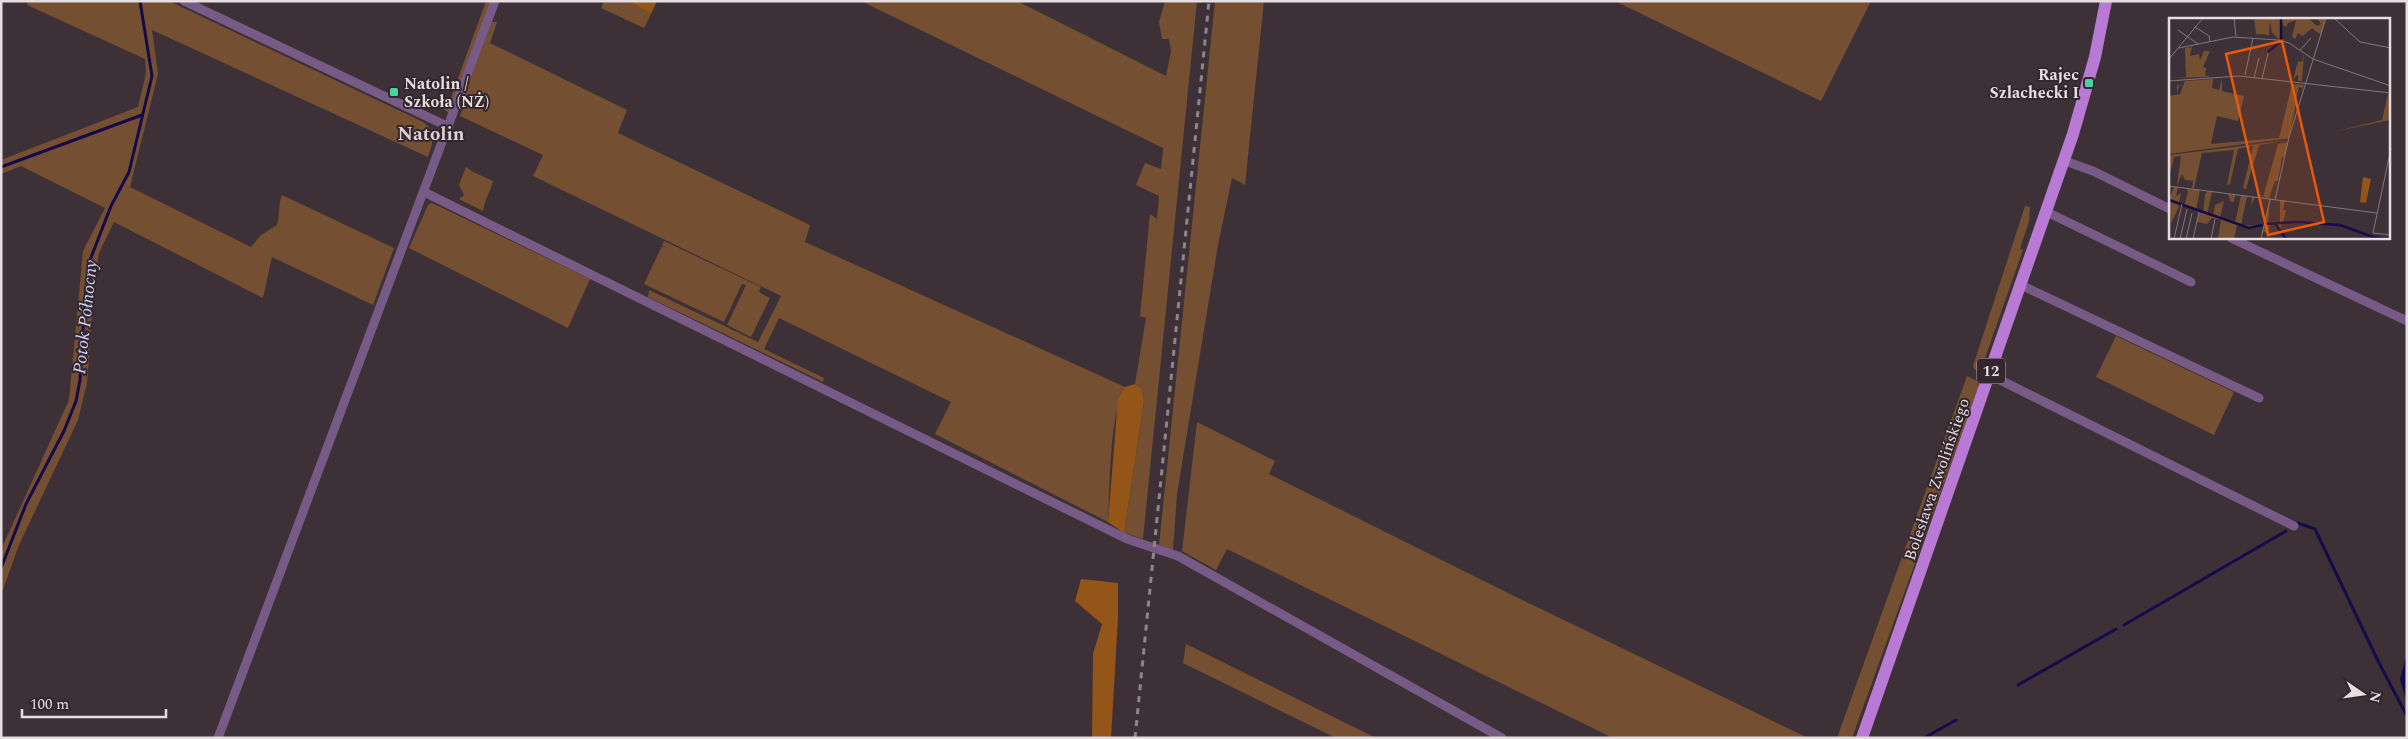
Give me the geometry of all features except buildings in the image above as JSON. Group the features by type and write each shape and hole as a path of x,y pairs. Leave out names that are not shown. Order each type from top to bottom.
{"main road":[{"name":"Bolesława Zwolińskiego","path":"1862,738 2064,161 2086,93 2106,1"}],"street":[{"path":"184,1 449,127"},
{"path":"218,738 496,1"},
{"path":"2064,161 2093,172 2169,208"},
{"path":"424,192 1127,539 1178,556 1502,738"},
{"path":"2047,212 2191,282"},
{"path":"2233,239 2407,321"},
{"path":"2021,285 2259,398"},
{"path":"1990,375 2294,526"}],"shaded area":[{"path":"28,1 169,1 421,121 430,128 433,137 428,157 152,30 158,74 130,187 251,247 261,235 277,225 282,195 394,248 373,305 272,257 263,298 114,222 99,253 95,280 87,383 78,420 19,545 1,595 1,550 69,400 83,251 105,208 21,166 1,174 1,160 138,107 146,73 145,59 27,5"},
{"path":"486,1 492,1 450,114 442,108 448,106"},
{"path":"604,1 628,1 651,14 644,28 601,8"},
{"path":"628,1 657,1 651,14"},
{"path":"861,1 1017,1 1166,76 1171,51 1169,39 1162,39 1159,22 1165,1 1197,1 1143,539 1124,533 1144,402 1142,389 1135,384 1146,318 1140,316 1150,214 1157,219 1159,196 1136,185 1145,163 1161,169 1163,148"},
{"path":"1215,1 1264,1 1245,185 1232,178 1218,245 1177,494 1173,550 1159,545"},
{"path":"1615,1 1871,1 1821,101"},
{"path":"492,22 497,22 490,43 627,110 618,133 810,225 805,242 1125,387 1116,415 1113,433 1108,522 935,434 951,402 779,318 764,349 824,378 823,382 648,297 649,290 758,342 781,296 533,176 543,155 460,116 463,105 461,104"},
{"path":"466,167 493,181 483,211 459,199 464,195 459,185"},
{"path":"432,203 590,279 568,328 409,248 428,205"},
{"path":"2025,206 2030,207 2029,221 2020,249 2023,250 1980,372 1974,369 1973,366"},
{"path":"664,241 761,287 759,292 770,298 751,337 727,325 746,285 742,284 724,322 644,284 662,246 667,248 662,245"},
{"path":"2116,336 2234,392 2214,435 2096,377"},
{"path":"1967,376 1977,381 1979,386 1852,738 1837,738"},
{"path":"1135,384 1142,389 1144,402 1124,533 1108,522 1118,399 1125,387"},
{"path":"1197,422 1275,461 1269,474 1516,597 1808,738 1613,738 1227,549 1216,570 1182,551"},
{"path":"1081,579 1118,583 1118,618 1111,738 1092,738 1093,654 1102,624 1075,601"},
{"path":"1186,644 1376,738 1336,738 1183,663"},
{"path":"2407,652 2407,704 2400,679"}],"waterway":[{"name":"Potok Północny","path":"1,568 26,504 64,431 76,401 80,380 85,297 90,260 111,206 129,172 152,76 140,1"},
{"path":"1,167 142,115"},
{"path":"2298,523 2315,529 2379,663 2407,716"},
{"path":"2124,625 2286,531"},
{"path":"2018,685 2116,629"},
{"path":"1924,738 1956,720"}],"railway":[{"path":"1135,738 1209,1"}],"place":[{"name":"Rajec Szlachecki I","path":"2089,83"},
{"name":"Natolin / Szkoła (NŻ)","path":"394,92"}],"district":[{"name":"Natolin","path":"431,133"}]}
